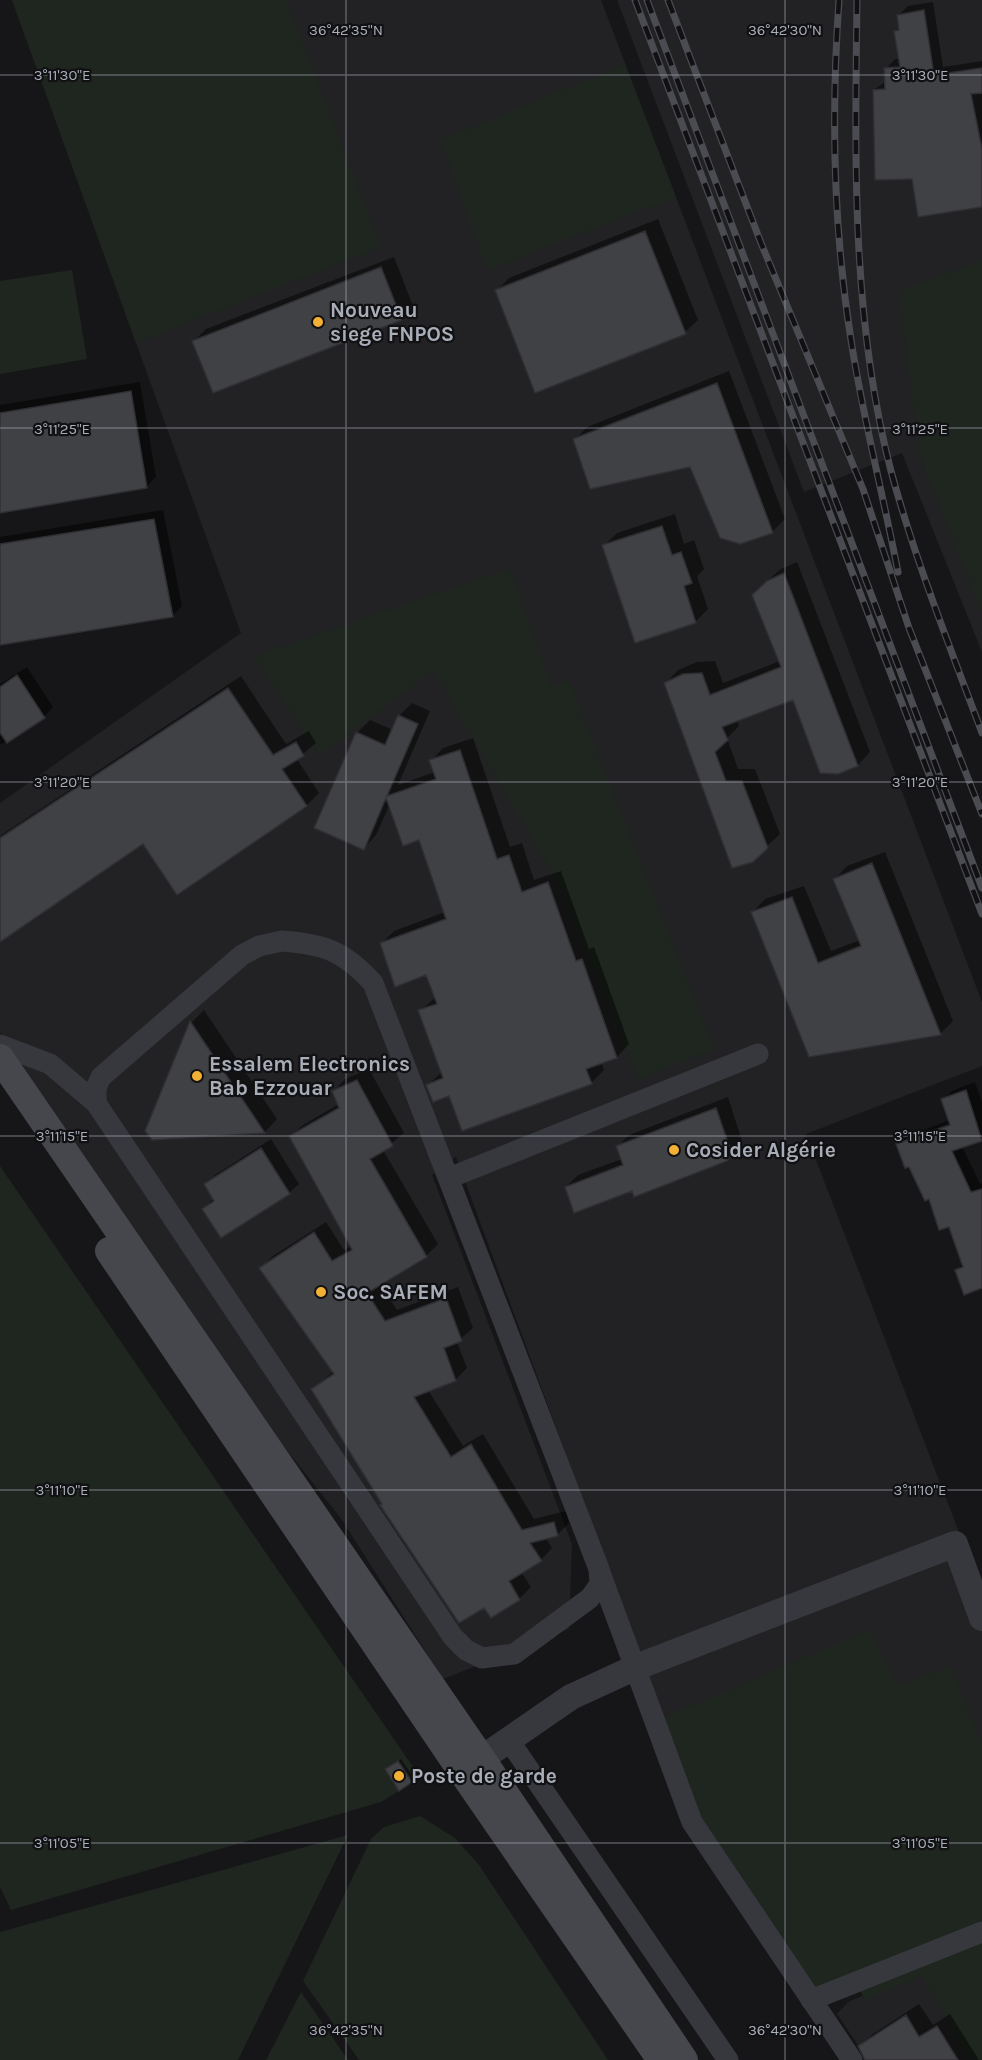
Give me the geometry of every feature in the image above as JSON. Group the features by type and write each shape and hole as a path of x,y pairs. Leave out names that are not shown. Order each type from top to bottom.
{"main road":[{"path":"0,1058 472,1765 661,2060"},
{"path":"0,1090 472,1765 684,2060"}],"street":[{"path":"96,1103 96,1088 101,1077 242,955 259,946 282,940 335,950 355,963 373,983 599,1569 692,1822 852,2060"},
{"path":"0,1045 50,1064 78,1085 96,1103 453,1637 466,1650 482,1658 514,1654 590,1598 600,1584 599,1569"},
{"path":"450,1178 759,1054"},
{"path":"472,1765 571,1697 634,1668 955,1544 982,1618"},
{"path":"508,1739 728,2060"},
{"path":"811,2000 982,1932"}],"shaded area":[{"path":"12,0 601,0 982,1002 982,1066 806,1134 982,1592 982,1922 702,1822 456,1157 432,1175 572,1544 569,1629 443,1679 342,1520 188,1325 0,1032 0,803 241,633"},
{"path":"12,0 286,0 381,247 136,343"},
{"path":"617,0 982,0 982,652 902,453 804,492"},
{"path":"625,64 676,197 487,270 441,140"},
{"path":"982,260 982,614 919,453 899,291"},
{"path":"72,270 87,359 0,374 0,281"},
{"path":"510,568 551,687 569,680 714,1049 639,1080 557,880 433,671 320,755 254,656"},
{"path":"0,1166 420,1777 412,1782 398,1761 385,1769 399,1791 381,1802 11,1910 0,1887"},
{"path":"869,1630 898,1686 951,1666 982,1745 982,2060 969,2060 922,1976 865,2001 852,1973 814,1989 702,1822 663,1718"},
{"path":"420,1816 455,1838 479,1865 608,2060 359,2060 303,1981 371,1839 384,1827"},
{"path":"348,1835 238,2060 0,2060 0,1932"},
{"path":"928,1968 978,2060 868,2060 837,2014 848,2002"},
{"path":"301,1992 348,2060 266,2060"}],"building":[{"path":"924,10 934,75 982,68 982,93 971,94 982,149 982,207 918,217 912,179 875,180 873,90 885,89 884,68 900,67 894,31 899,30 897,15"},
{"path":"645,231 686,334 535,393 495,290"},
{"name":"Nouveau siege FNPOS","path":"381,267 402,320 213,393 192,341"},
{"path":"717,383 773,533 740,544 720,538 690,467 590,489 573,439"},
{"path":"131,391 147,488 0,513 0,413"},
{"path":"154,519 173,617 0,645 0,544"},
{"path":"662,526 672,555 681,552 692,583 684,586 696,623 635,643 602,545"},
{"path":"784,573 858,766 838,774 820,773 793,700 722,727 728,740 715,752 726,781 742,781 768,848 753,862 732,868 664,683 683,674 702,673 710,695 781,667 752,595 767,581"},
{"path":"17,675 45,718 7,743 0,733 0,687"},
{"path":"228,688 273,755 296,742 304,756 282,769 307,806 177,895 143,844 0,942 0,838"},
{"path":"398,715 418,724 387,796 436,779 429,760 460,750 497,859 509,855 522,892 548,882 576,961 582,959 617,1058 586,1069 592,1084 462,1131 449,1096 433,1102 426,1085 443,1078 418,1010 437,1004 426,975 395,987 380,943 446,919 419,840 403,846 386,798 364,850 314,828 356,732 385,745"},
{"path":"872,863 941,1035 809,1057 751,912 792,897 818,963 861,946 833,879"},
{"name":"Essalem Electronics Bab Ezzouar","path":"190,1021 265,1133 152,1140 145,1131"},
{"path":"357,1080 393,1146 370,1159 427,1257 367,1293 385,1321 446,1298 462,1341 444,1348 456,1381 414,1397 451,1457 471,1444 522,1530 554,1522 558,1536 530,1543 542,1561 509,1581 520,1600 491,1618 484,1608 459,1623 380,1505 382,1504 311,1389 334,1374 259,1268 314,1232 332,1261 352,1250 289,1136 339,1108 332,1091"},
{"path":"966,1090 982,1141 952,1151 971,1192 982,1189 982,1288 964,1295 955,1270 963,1267 949,1227 939,1230 929,1199 925,1201 909,1167 905,1168 896,1144 950,1125 941,1099"},
{"name":"Cosider Algérie","path":"716,1108 732,1154 727,1161 634,1197 632,1191 574,1213 565,1187 623,1165 616,1146"},
{"path":"261,1148 290,1194 221,1238 202,1209 214,1201 204,1184"},
{"name":"Poste de garde","path":"398,1761 412,1782 399,1791 385,1769"},
{"path":"906,2015 919,2037 937,2026 958,2060 865,2060 858,2046"}],"railway":[{"path":"635,0 982,914"},
{"path":"647,0 982,888"},
{"path":"668,0 761,243 863,489 909,628 982,814"},
{"path":"839,0 835,85 835,170 840,255 856,369 898,572"},
{"path":"857,0 858,237 862,296 878,413 891,471 911,537 982,733"}],"place":[{"name":"Nouveau siege FNPOS","path":"318,322"},
{"name":"Essalem Electronics Bab Ezzouar","path":"197,1076"},
{"name":"Cosider Algérie","path":"674,1150"},
{"name":"Soc. SAFEM","path":"321,1292"},
{"name":"Poste de garde","path":"399,1776"}]}
